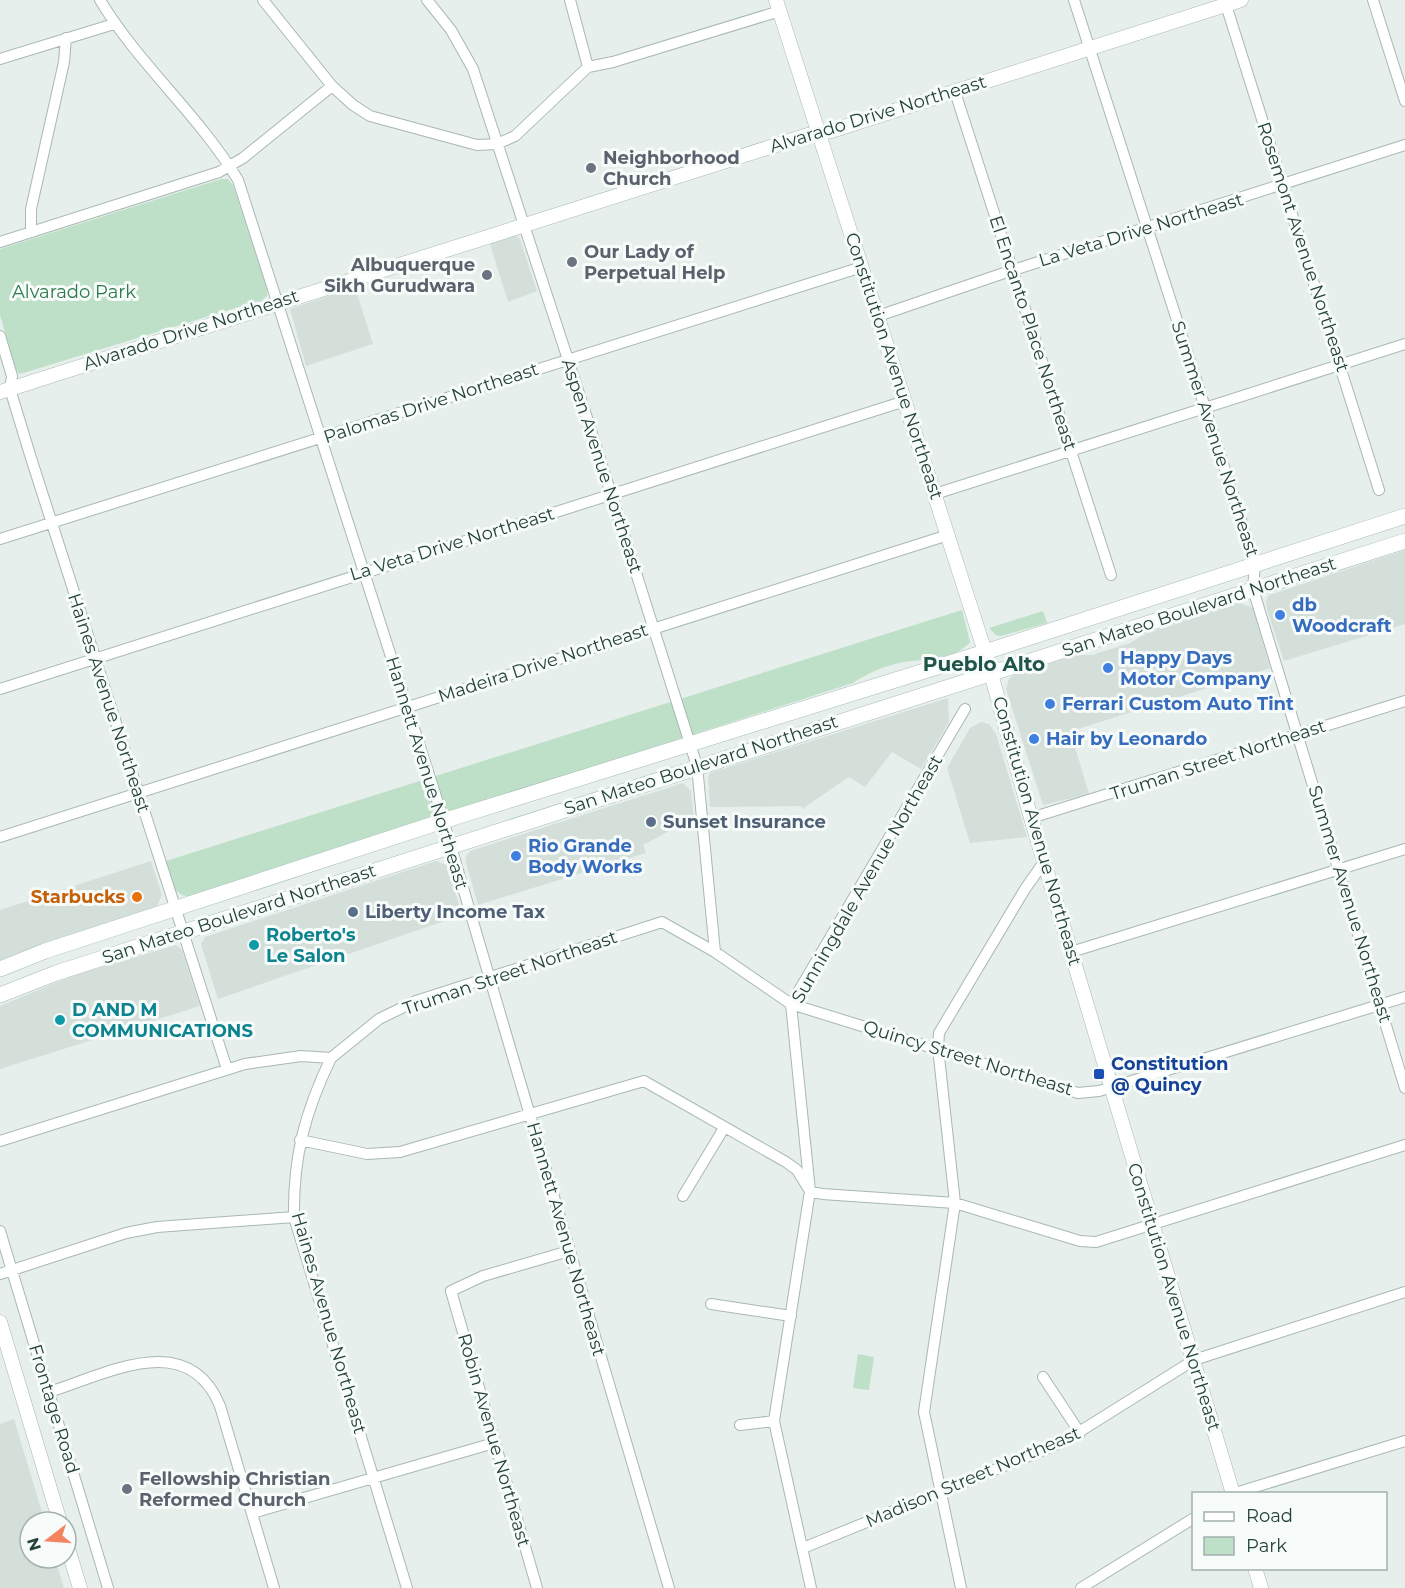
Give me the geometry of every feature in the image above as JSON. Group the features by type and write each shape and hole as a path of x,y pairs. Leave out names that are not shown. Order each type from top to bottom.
{"main road":[{"name":"San Mateo Boulevard Northeast","path":"0,969 45,951 443,820 986,652 1405,516"},
{"name":"San Mateo Boulevard Northeast","path":"0,995 56,973 450,845 1405,541"}],"street":[{"name":"Hannett Avenue Northeast","path":"100,0 114,24 230,166 238,180 443,820 669,1588"},
{"path":"263,0 333,86 353,105 370,116 477,145 497,144 515,136 588,67 612,62 780,3"},
{"name":"Aspen Avenue Northeast","path":"427,0 465,52 568,359 697,766 714,952"},
{"path":"570,0 588,67"},
{"name":"Summer Avenue Northeast","path":"1074,0 1256,563 1253,589 1405,1088"},
{"name":"Alvarado Drive Northeast","path":"5,391 277,302 819,132 831,131 1241,0"},
{"path":"1373,0 1405,101"},
{"name":"Constitution Avenue Northeast","path":"780,3 819,132 986,652 1031,818 1233,1492"},
{"name":"Rosemont Avenue Northeast","path":"1226,5 1379,490"},
{"path":"0,59 114,24"},
{"path":"32,231 31,208 64,62 66,38"},
{"path":"0,242 219,172 230,166 333,86"},
{"name":"El Encanto Place Northeast","path":"955,92 1111,575"},
{"name":"La Veta Drive Northeast","path":"878,316 1012,270 1405,146"},
{"name":"Palomas Drive Northeast","path":"0,539 862,267"},
{"name":"Haines Avenue Northeast","path":"0,336 12,376 5,391 52,522 174,910 185,932 227,1069"},
{"path":"935,494 1405,344"},
{"name":"La Veta Drive Northeast","path":"0,689 905,401"},
{"name":"Madeira Drive Northeast","path":"0,837 948,535"},
{"name":"Truman Street Northeast","path":"1031,818 1290,740 1298,734 1405,701"},
{"name":"Sunningdale Avenue Northeast","path":"811,1588 804,1548 774,1421 810,1191 791,1004 965,709"},
{"path":"1071,952 1405,849"},
{"path":"961,1588 924,1412 955,1203 938,1048 941,1027 1025,889 1044,862"},
{"name":"Truman Street Northeast","path":"330,1058 379,1019 416,1001 663,922 714,952"},
{"name":"Quincy Street Northeast","path":"714,952 791,1004 1078,1093 1111,1088 1405,997"},
{"path":"0,1141 245,1064 301,1056 330,1058"},
{"name":"Haines Avenue Northeast","path":"330,1058 310,1101 300,1140 295,1166 294,1217 407,1588"},
{"path":"300,1140 367,1154 400,1152 644,1081 786,1162 796,1170 810,1191 822,1194 955,1203 1080,1241 1096,1242 1405,1145"},
{"path":"683,1196 724,1128"},
{"path":"0,1274 126,1233 157,1227 294,1217"},
{"name":"Frontage Road","path":"0,1231 108,1588"},
{"name":"Robin Avenue Northeast","path":"537,1588 451,1291 483,1276 569,1251"},
{"name":"Madison Street Northeast","path":"804,1548 941,1493 1080,1433 1194,1360 1405,1293"},
{"path":"711,1304 791,1316"},
{"path":"0,1322 56,1510"},
{"path":"49,1392 141,1363 161,1360 179,1364 200,1375 215,1393 274,1588"},
{"path":"1043,1377 1080,1433"},
{"path":"740,1425 774,1421"},
{"path":"1236,1492 1405,1441"},
{"path":"252,1513 494,1443"},
{"path":"1081,1588 1192,1519"},
{"path":"75,1570 80,1588"},
{"path":"1255,1570 1261,1588"}],"shaded area":[{"path":"515,235 520,239 537,291 508,302 490,244"},
{"path":"355,287 373,344 306,366 290,309"},
{"path":"1405,550 1405,624 1284,661 1267,609 1266,601 1269,595"},
{"path":"1240,603 1253,608 1270,668 1075,730 1072,737 1089,794 1043,805 1006,689 1009,679 1014,675 1076,655 1092,655 1130,643 1147,633"},
{"path":"948,698 949,722 921,769 892,752 865,787 849,777 802,809 801,806 710,807 708,778 710,773"},
{"path":"981,722 989,724 996,734 1027,837 970,843 947,768 970,728"},
{"path":"683,783 691,791 694,818 643,845 646,853 478,905 466,863 466,856 470,851"},
{"path":"151,861 162,895 157,906 0,961 0,910"},
{"path":"436,861 447,865 462,915 218,999 201,944 205,937"},
{"path":"176,945 182,950 200,1006 0,1069 0,1006 74,975"},
{"path":"14,1419 41,1510 18,1510 18,1570 59,1570 64,1588 0,1588 0,1424"}],"green space":[{"name":"Alvarado Park","path":"221,179 228,179 233,185 267,288 267,296 262,300 20,374 16,370 0,315 0,249"},
{"path":"962,610 970,642 957,652 891,665 853,683 190,896 179,893 173,885 166,861"},
{"path":"1043,611 1047,623 1001,636 996,635 989,628"},
{"path":"858,1354 874,1357 869,1390 853,1388"}],"place":[{"name":"Neighborhood Church","path":"591,168"},
{"name":"Our Lady of Perpetual Help","path":"572,262"},
{"name":"Albuquerque Sikh Gurudwara","path":"487,275"},
{"name":"db Woodcraft","path":"1280,615"},
{"name":"Happy Days Motor Company","path":"1108,668"},
{"name":"Ferrari Custom Auto Tint","path":"1050,704"},
{"name":"Hair by Leonardo","path":"1034,739"},
{"name":"Sunset Insurance","path":"651,822"},
{"name":"Rio Grande Body Works","path":"516,856"},
{"name":"Starbucks","path":"137,897"},
{"name":"Liberty Income Tax","path":"353,912"},
{"name":"Roberto's Le Salon","path":"254,945"},
{"name":"D AND M COMMUNICATIONS","path":"60,1020"},
{"name":"Constitution @ Quincy","path":"1099,1074"},
{"name":"Fellowship Christian Reformed Church","path":"127,1489"}],"district":[{"name":"Pueblo Alto","path":"984,664"}]}
